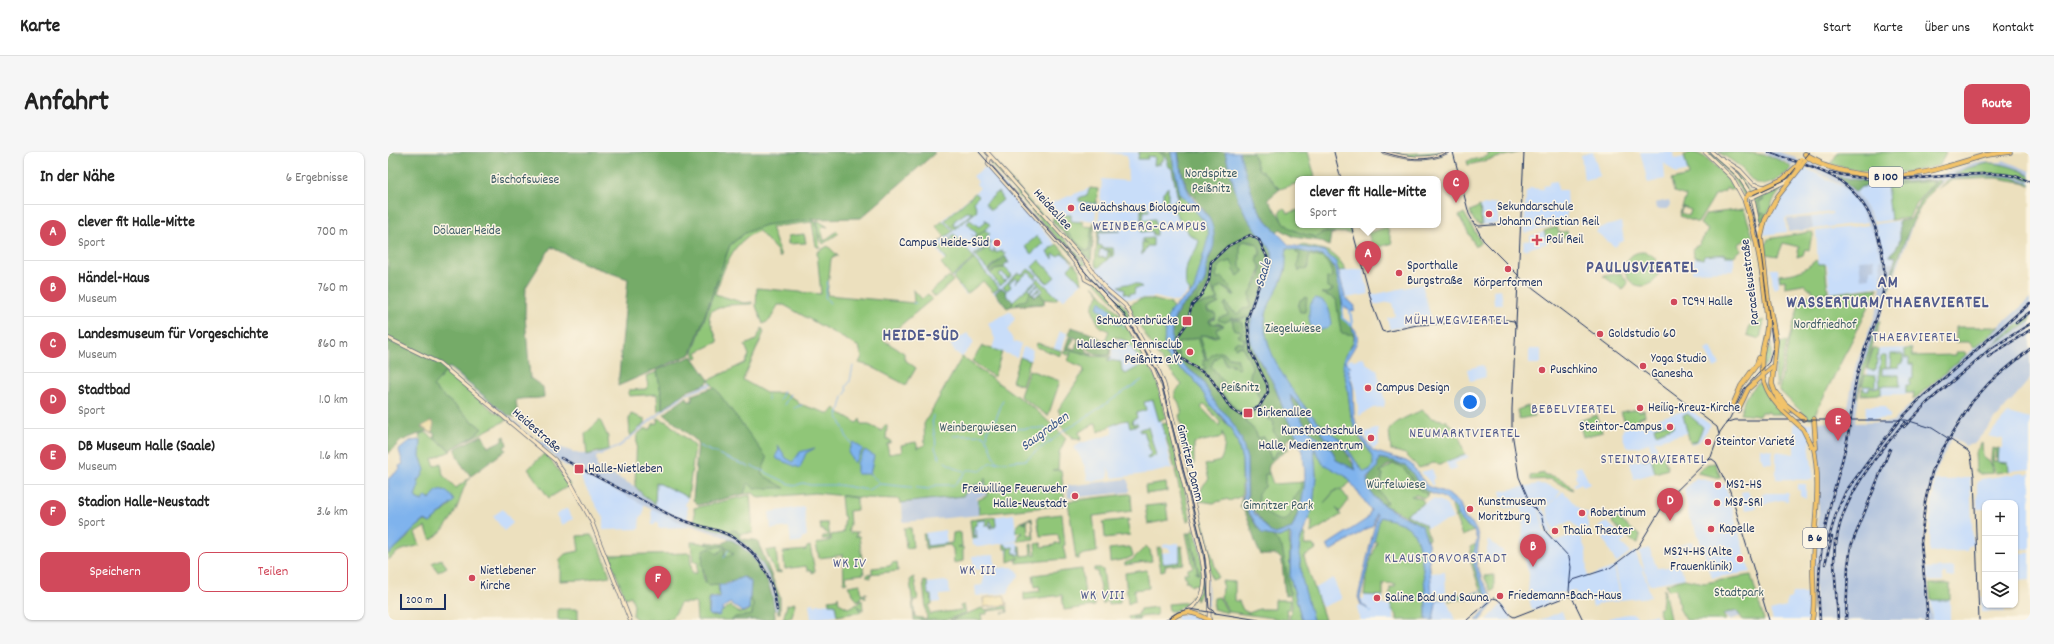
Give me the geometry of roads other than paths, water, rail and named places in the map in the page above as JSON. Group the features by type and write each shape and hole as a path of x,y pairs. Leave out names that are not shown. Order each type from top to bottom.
{"main road":[{"path":"1384,152 1414,158 1436,157 1447,152"},
{"name":"Paracelsusstraße","path":"1705,152 1732,178 1744,198 1759,237 1767,318 1763,348 1762,376 1764,385"},
{"path":"1712,152 1740,170 1754,184 1768,186"},
{"name":"B 100","path":"1949,166 1980,155 1999,152"},
{"name":"B 100","path":"1744,198 1785,178 1798,167 1807,156 1842,171 1876,177 1913,175 1986,155 2010,152"},
{"path":"989,154 989,163 994,161"},
{"name":"Heideallee","path":"989,154 1093,271 1107,290 1126,306 1132,318"},
{"path":"1721,158 1738,175 1751,194"},
{"name":"Heideallee","path":"989,163 1084,274"},
{"name":"B 100","path":"1751,194 1789,180 1796,172 1798,167"},
{"path":"1759,237 1767,215 1789,180"},
{"name":"Paracelsusstraße","path":"1751,194 1755,208 1769,305 1776,341 1774,366"},
{"path":"1090,281 1094,278 1093,271 1087,270 1084,274 1085,279 1090,281 1124,319 1132,318"},
{"name":"Gimritzer Damm","path":"1132,318 1137,332 1161,375 1174,419 1209,566 1209,620"},
{"name":"Gimritzer Damm","path":"1124,319 1152,368 1159,384 1200,551 1204,574 1203,593 1196,605 1184,612"},
{"name":"Heidestraße","path":"388,338 439,363 551,456 572,485 597,532 630,620"},
{"path":"1732,407 1741,386 1757,364 1763,348"},
{"path":"1738,410 1744,395 1754,382 1774,366"},
{"name":"B 6","path":"1774,366 1772,384 1777,398 1785,412"},
{"path":"1754,382 1760,382 1764,385"},
{"path":"1772,384 1781,399 1804,419"},
{"name":"B 6","path":"1764,385 1772,400 1805,431 1815,452 1818,503 1813,562 1814,603 1811,620"},
{"path":"1815,420 1815,452"},
{"name":"B 6","path":"1811,620 1811,562 1816,496 1813,446"},
{"path":"1170,620 1184,612 1193,613 1209,620"}],"water":[{"path":"1171,152 1178,152 1180,169 1186,186 1191,196 1213,226 1214,233 1213,249 1207,261 1204,282 1197,292 1181,307 1174,318 1171,337 1173,357 1201,379 1217,406 1228,416 1241,438 1247,459 1247,498 1254,513 1270,532 1276,534 1292,528 1301,505 1305,483 1305,472 1304,460 1297,437 1287,418 1278,393 1268,373 1254,351 1251,339 1251,322 1271,271 1273,261 1272,251 1249,220 1238,200 1225,152 1239,152 1255,203 1265,220 1289,245 1324,251 1336,262 1345,297 1355,306 1354,312 1343,306 1335,267 1323,256 1287,248 1285,270 1268,307 1265,320 1269,346 1275,361 1301,402 1322,426 1345,445 1364,472 1371,469 1373,464 1372,458 1354,426 1344,371 1345,356 1353,343 1354,338 1352,326 1356,331 1356,344 1346,362 1350,367 1348,369 1353,387 1354,415 1357,428 1373,451 1406,461 1411,464 1427,486 1447,493 1460,504 1465,519 1472,523 1477,532 1479,541 1476,562 1482,580 1494,603 1480,620 1476,620 1491,603 1480,583 1474,565 1473,555 1477,540 1474,531 1461,521 1455,507 1444,498 1430,493 1421,487 1406,466 1395,461 1379,458 1377,468 1367,478 1369,487 1379,502 1387,508 1422,526 1428,543 1432,595 1438,601 1436,603 1433,620 1426,620 1424,574 1419,549 1413,532 1398,522 1380,517 1360,598 1362,604 1368,609 1361,605 1358,597 1377,515 1376,513 1373,525 1330,551 1327,545 1367,519 1371,510 1347,477 1323,464 1314,447 1316,476 1313,507 1301,538 1299,550 1302,579 1313,620 1302,620 1290,577 1291,536 1289,533 1279,537 1262,534 1244,504 1242,460 1237,441 1231,429 1212,407 1194,379 1172,362 1164,351 1165,323 1171,310 1194,290 1209,234 1204,221 1180,193","holes":["1290,395 1304,410 1325,438 1344,448 1352,459 1356,470 1336,460 1330,448 1310,431 1296,411"]},
{"path":"1315,298 1326,303 1332,323 1328,328 1317,331 1312,329 1309,317 1309,309"},
{"path":"1100,301 1111,310 1113,314 1121,319 1122,323 1118,325 1097,307"},
{"path":"421,440 420,456 425,470 421,478 417,480 419,485 415,496 417,499 423,501 426,496 430,499 436,492 442,490 449,494 454,501 430,523 425,520 420,524 388,554 388,479 400,469 399,466 403,464 399,450 410,441"},
{"path":"853,442 863,449 854,463 848,452"},
{"path":"778,445 786,458 793,462 800,452 815,448 806,453 800,468 777,459 776,455 779,450"},
{"path":"865,450 874,456 870,474 857,474 857,463"},
{"path":"743,577 751,582 749,609 742,612 730,603 725,606 719,616 709,615 710,598 720,598 719,585 725,585"}],"waterway":[{"path":"828,281 825,297 830,303"},
{"path":"2002,325 2030,300"},
{"path":"1343,306 1342,318 1352,326"},
{"path":"1350,310 1352,325"},
{"path":"848,440 838,416 843,397 847,391 846,387 850,381 853,366"},
{"name":"Saugraben","path":"752,466 794,486 803,483 810,485 839,485 868,490 880,484 929,489 936,485 955,485 967,470 981,471 989,463 1026,460 1064,431 1142,380"},
{"path":"781,398 784,391"},
{"path":"784,405 790,394"},
{"path":"987,437 988,429 996,419 1003,400"},
{"path":"796,407 802,405"},
{"path":"933,415 932,424 936,440 935,448 940,459"},
{"path":"1007,429 1045,428 1047,438 1051,441"},
{"path":"953,436 983,435 988,441 997,462"},
{"path":"849,441 852,444"},
{"name":"Saugraben","path":"699,446 749,467"},
{"path":"945,462 964,471"},
{"path":"870,474 880,483"},
{"path":"724,558 729,549"},
{"path":"1438,601 1473,594 1484,589"},
{"path":"1367,609 1372,612"}],"tram line":[{"path":"979,152 1102,291 1123,312 1160,377 1204,552 1209,608 1216,613"},
{"path":"1334,152 1340,176"},
{"path":"1383,152 1416,159 1432,158 1448,152"},
{"path":"1453,152 1469,214 1483,240 1524,281 1717,427 1719,434"},
{"path":"1524,152 1512,432 1519,477 1531,505 1541,515 1546,532 1569,557 1571,567 1569,591 1583,620"},
{"path":"1570,584 1573,580 1610,568 1638,547 1666,501 1711,457 1720,432 1730,418 1744,389 1769,362 1773,347 1759,237 1749,200 1753,195 1787,179 1809,152"},
{"path":"1472,222 1479,226 1505,224"},
{"path":"1352,228 1373,307 1382,331 1385,332 1417,325 1507,320 1514,321 1516,326"},
{"path":"1726,423 1735,420 1906,420 1932,428 1968,451 1971,456 1974,476 1979,620"},
{"path":"1707,460 1712,459 1716,462 1730,491 1769,620"},
{"path":"1467,620 1493,598 1500,601 1508,613 1514,617 1568,596 1574,599"},
{"path":"1166,620 1178,612 1190,609 1259,620"}],"railway":[{"path":"1769,152 1805,164 1831,175 1852,191 1862,203 1871,218 1882,250 1884,267 1884,283 1880,308 1858,371 1854,389 1848,436 1830,504 1824,536 1820,560 1820,620"},
{"path":"1830,172 1851,177 1873,179 2001,174 2015,176 2030,182"},
{"path":"1250,235 1259,240 1268,259 1247,320 1251,352 1267,384 1268,392 1259,407 1240,415 1231,409 1210,377 1179,357 1175,345 1179,335 1186,325 1192,305 1202,294 1209,280 1211,262 1228,246 1250,235"},
{"path":"1828,541 1836,514 1846,491 1897,423 1918,401 2030,303"},
{"path":"2016,323 2030,312"},
{"path":"1904,427 1928,402 1989,350 2030,324"},
{"path":"1988,357 2030,330"},
{"path":"1928,620 1921,543 1925,502 1932,472 1941,452 1972,402 1989,383 2030,349"},
{"path":"1836,544 1839,527 1852,494 1872,463 1905,422"},
{"path":"1846,620 1848,566 1851,546 1890,449"},
{"path":"561,458 672,516 689,523 719,531 742,543 752,552 766,573 775,597 777,610"},
{"path":"1825,564 1832,537"},
{"path":"1835,540 1834,563 1838,620"}],"place":[{"name":"Landesmuseum für Vorgeschichte","path":"1456,203"},
{"name":"Gewächshaus Biologicum","path":"1071,208"},
{"name":"Sekundarschule Johann Christian Reil","path":"1489,214"},
{"name":"Poli Reil","path":"1537,240"},
{"name":"Campus Heide-Süd","path":"997,243"},
{"name":"Körperformen","path":"1508,269"},
{"name":"Sporthalle Burgstraße","path":"1399,273"},
{"name":"clever fit Halle-Mitte","path":"1368,274"},
{"name":"TC94 Halle","path":"1674,302"},
{"name":"Schwanenbrücke","path":"1187,321"},
{"name":"Goldstudio 60","path":"1600,334"},
{"name":"Hallescher Tennisclub Peißnitz e.V.","path":"1190,352"},
{"name":"Yoga Studio Ganesha","path":"1643,366"},
{"name":"Puschkino","path":"1542,370"},
{"name":"Campus Design","path":"1368,388"},
{"name":"Heilig-Kreuz-Kirche","path":"1640,408"},
{"name":"Birkenallee","path":"1248,413"},
{"name":"Steintor-Campus","path":"1670,427"},
{"name":"Kunsthochschule Halle, Medienzentrum","path":"1371,438"},
{"name":"DB Museum Halle (Saale)","path":"1838,441"},
{"name":"Steintor Varieté","path":"1708,442"},
{"name":"Halle-Nietleben","path":"579,469"},
{"name":"MS2-HS","path":"1718,485"},
{"name":"Freiwillige Feuerwehr Halle-Neustadt","path":"1075,496"},
{"name":"MS8-SR1","path":"1717,503"},
{"name":"Kunstmuseum Moritzburg","path":"1470,509"},
{"name":"Robertinum","path":"1582,513"},
{"name":"Stadtbad","path":"1670,521"},
{"name":"Kapelle","path":"1711,529"},
{"name":"Thalia Theater","path":"1555,531"},
{"name":"MS24-HS (Alte Frauenklinik)","path":"1740,559"},
{"name":"Händel-Haus","path":"1533,567"},
{"name":"Nietlebener Kirche","path":"472,578"},
{"name":"Friedemann-Bach-Haus","path":"1500,596"},
{"name":"Saline Bad und Sauna","path":"1377,598"},
{"name":"Stadion Halle-Neustadt","path":"658,599"}],"district":[{"name":"WEINBERG-CAMPUS","path":"1150,227"},
{"name":"PAULUSVIERTEL","path":"1642,269"},
{"name":"AM WASSERTURM/THAERVIERTEL","path":"1888,294"},
{"name":"MÜHLWEGVIERTEL","path":"1457,321"},
{"name":"HEIDE-SÜD","path":"921,337"},
{"name":"THAERVIERTEL","path":"1916,338"},
{"name":"BEBELVIERTEL","path":"1574,410"},
{"name":"NEUMARKTVIERTEL","path":"1465,434"},
{"name":"STEINTORVIERTEL","path":"1654,460"},
{"name":"KLAUSTORVORSTADT","path":"1446,559"},
{"name":"WK IV","path":"850,564"},
{"name":"WK III","path":"978,571"},
{"name":"WK VIII","path":"1103,596"}],"park label":[{"name":"Bischofswiese","path":"525,180"},
{"name":"Nordspitze Peißnitz","path":"1211,182"},
{"name":"Dölauer Heide","path":"467,231"},
{"name":"Nordfriedhof","path":"1825,325"},
{"name":"Ziegelwiese","path":"1293,329"},
{"name":"Peißnitz","path":"1240,388"},
{"name":"Weinbergwiesen","path":"978,428"},
{"name":"Würfelwiese","path":"1396,485"},
{"name":"Gimritzer Park","path":"1278,506"},
{"name":"Stadtpark","path":"1739,593"}],"water label":[{"name":"Saale","path":"1264,273"}]}
